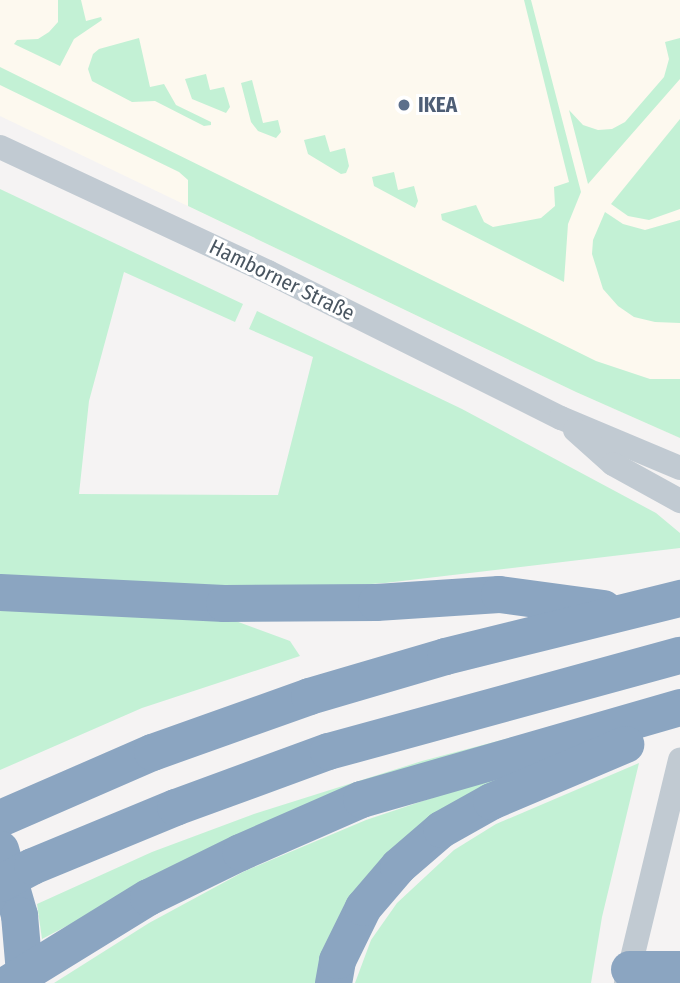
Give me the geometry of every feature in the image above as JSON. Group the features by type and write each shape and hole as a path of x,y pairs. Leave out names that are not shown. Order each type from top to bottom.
{"highway":[{"path":"0,593 224,603 376,602 499,594 625,611"},
{"path":"7,815 152,752 309,696 445,656 676,599"},
{"path":"0,883 32,866 175,807 328,751 664,660"},
{"path":"333,983 337,960 363,907 398,866 441,829 491,801 680,707"},
{"path":"8,983 148,897 240,852 362,799 680,720"},
{"path":"0,849 19,915 25,983"},
{"path":"633,978 677,969"}],"street":[{"name":"Hamborner Straße","path":"0,147 268,272 561,418 680,468"},
{"name":"Hamborner Straße","path":"561,418 613,464 680,501"},
{"path":"633,978 680,759"}],"shaded area":[{"path":"0,0 680,0 680,438 576,392 0,116"}],"green space":[{"path":"58,0 81,0 86,21 101,17 102,20 74,39 60,66 14,44 17,40 38,39 49,32 58,22"},
{"path":"524,0 531,0 581,192 568,224 564,282 442,220 441,214 476,205 484,222 493,227 541,218 555,206 554,187 569,182"},
{"path":"139,38 150,87 164,84 176,105 211,122 211,125 204,126 155,101 132,102 92,81 88,69 93,54 99,49"},
{"path":"680,38 680,79 588,184 569,110 583,125 598,130 612,129 625,122 664,77 669,59 665,42"},
{"path":"0,67 596,361 650,379 680,379 680,438 576,392 188,206 188,180 179,172 0,85"},
{"path":"206,74 210,90 224,87 230,107 226,113 192,99 185,79"},
{"path":"252,80 263,123 278,120 281,132 276,138 258,131 251,122 241,83"},
{"path":"680,119 680,209 649,220 628,216 611,204"},
{"path":"325,135 330,152 345,148 349,166 346,173 341,174 308,154 304,140"},
{"path":"394,172 398,190 414,186 418,201 415,208 374,186 372,177"},
{"path":"0,189 243,304 235,322 124,272 89,401 79,494 278,495 313,357 249,329 257,311 462,409 656,513 680,533 680,548 385,583 314,588 0,580"},
{"path":"605,212 623,224 645,230 680,220 680,323 655,322 634,317 618,306 603,289 592,254 593,240"},
{"path":"0,605 222,616 290,641 300,656 142,708 0,770"},
{"path":"517,736 160,877 42,939 37,904 152,852 257,813 422,761"},
{"path":"639,763 602,917 591,983 355,983 371,940 397,903 454,850 496,824"},
{"path":"524,767 487,787 318,983 54,983 149,923 245,871 366,820"}],"place":[{"name":"IKEA","path":"404,105"}]}
